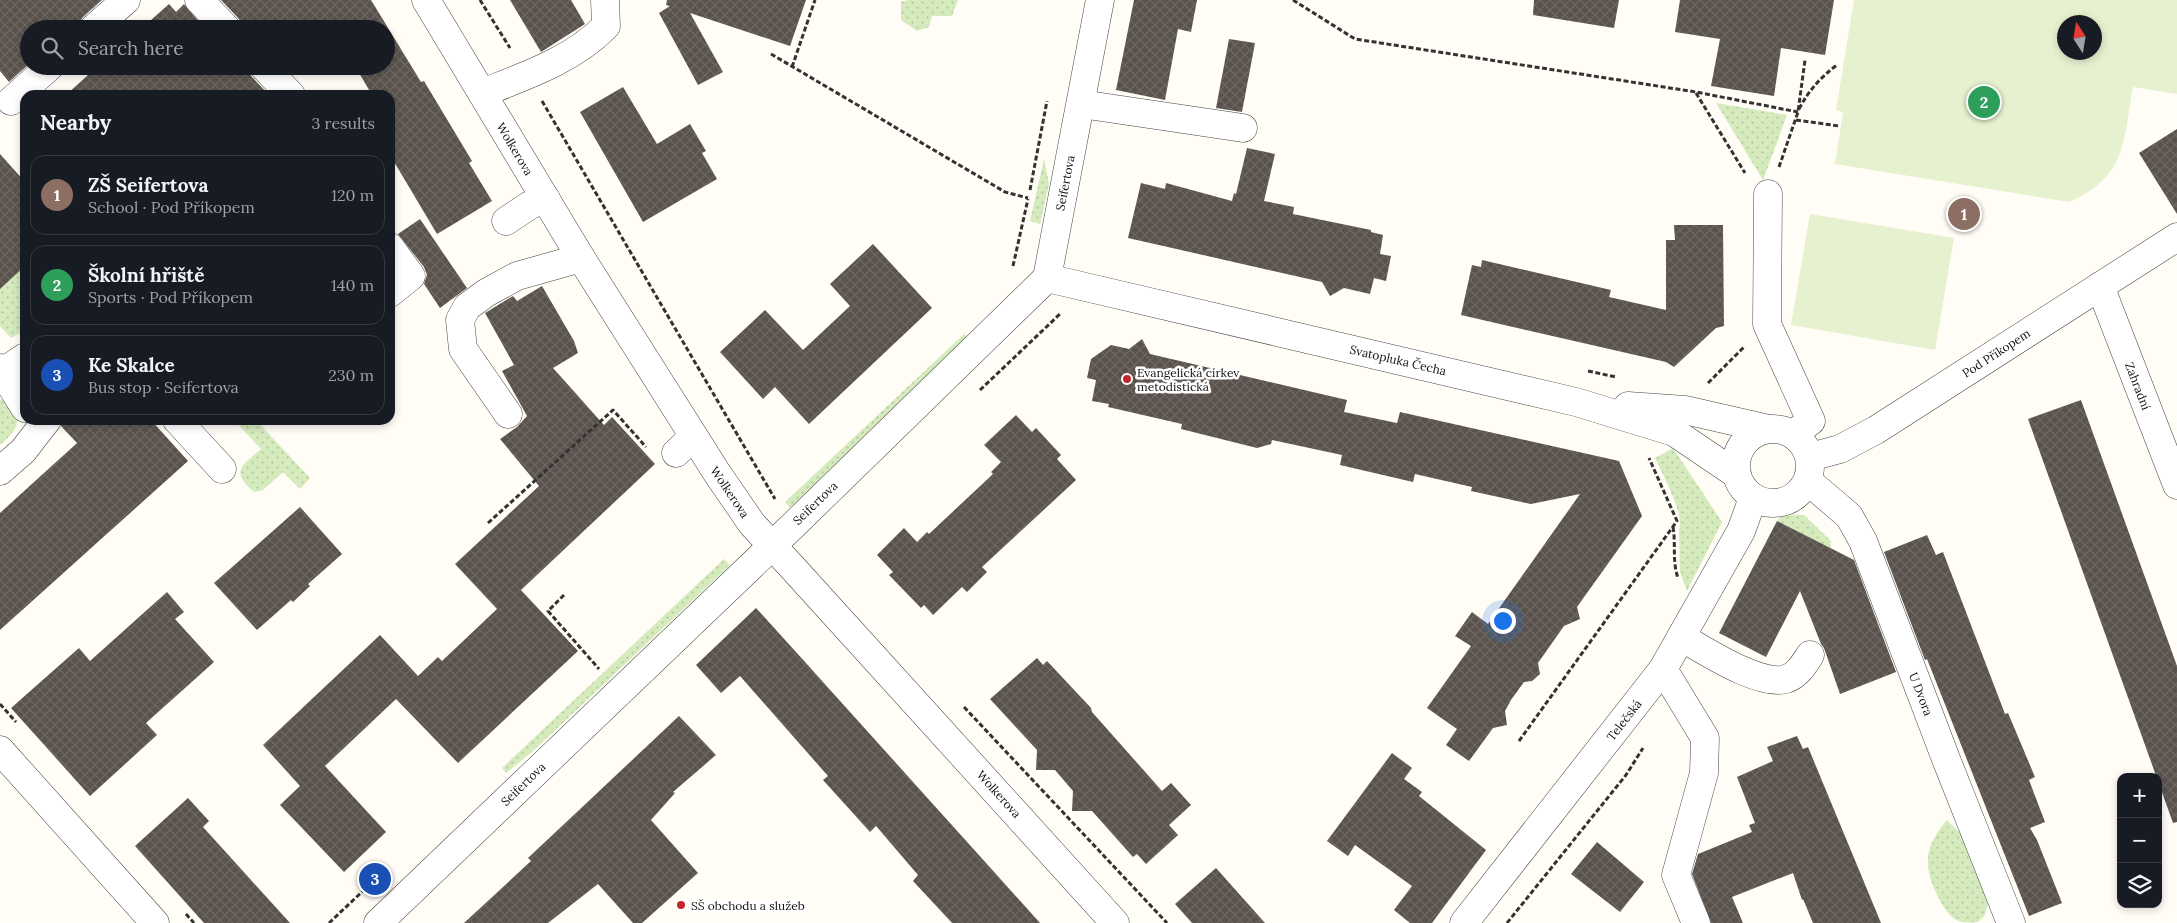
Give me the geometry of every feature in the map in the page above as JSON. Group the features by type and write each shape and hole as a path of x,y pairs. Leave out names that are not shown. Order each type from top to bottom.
{"street":[{"path":"103,20 126,0"},
{"path":"199,0 218,20"},
{"name":"Wolkerova","path":"426,0 581,258 673,448 773,545 1116,923"},
{"path":"482,93 526,75 571,53 593,39 606,26 605,0"},
{"name":"Seifertova","path":"378,923 773,545 1047,278 1100,0"},
{"path":"25,90 41,75"},
{"path":"272,75 286,90"},
{"path":"1080,104 1242,128"},
{"path":"1576,402 1685,410 1780,432 1806,449 1809,469 1802,490 1784,502 1774,504 1754,498 1742,488 1736,474 1738,454 1749,438 1780,432 1811,421 1767,324 1768,194"},
{"path":"506,220 530,205 546,199"},
{"name":"Pod Příkopem","path":"1809,469 1840,449 1876,430 2177,237"},
{"path":"395,254 411,276 395,289"},
{"path":"508,414 463,350 460,320 467,307 486,292 517,276 581,258"},
{"name":"Svatopluka Čecha","path":"1047,278 1576,402 1674,432 1736,474"},
{"name":"Zahradní","path":"2100,286 2177,485"},
{"path":"7,368 20,391"},
{"path":"0,471 23,451 34,425"},
{"path":"181,425 222,469"},
{"name":"U Dvora","path":"1809,469 1849,516 1863,541 2011,923"},
{"name":"Telečská","path":"1464,923 1664,669 1740,531 1754,498"},
{"path":"1681,637 1735,668 1774,681 1787,679 1801,669 1810,655"},
{"path":"1664,669 1705,738 1704,773 1676,875 1696,923"},
{"path":"0,750 155,923"}],"path":[{"path":"480,0 777,502"},
{"path":"792,67 815,0"},
{"path":"1293,0 1355,39 1696,92 1798,112"},
{"path":"772,54 1005,192 1028,198"},
{"path":"1781,164 1798,112 1805,60"},
{"path":"1798,112 1808,92 1820,78 1837,65"},
{"path":"1696,92 1753,186 1768,194"},
{"path":"1796,120 1839,126"},
{"path":"1021,351 1062,312"},
{"path":"1704,388 1767,324"},
{"path":"488,524 613,410 673,448"},
{"path":"1519,741 1677,521 1648,457"},
{"path":"564,595 548,611 599,669"},
{"path":"964,706 1167,923"}],"green space":[{"path":"909,0 958,0 952,16 932,16 929,27 917,31 901,20 901,2"},
{"path":"1854,0 2177,0 2177,94 2133,87 2124,141 2112,169 2102,181 2088,192 2069,202 1835,164 1843,112 1836,110"},
{"path":"1716,103 1787,115 1763,180"},
{"path":"1044,159 1049,184 1040,224 1030,221"},
{"path":"1810,214 1954,238 1935,350 1791,325"},
{"path":"20,270 20,333 11,338 0,326 0,284"},
{"path":"964,334 969,338 790,508 785,502"},
{"path":"0,399 11,402 17,415 17,421 14,431 0,445"},
{"path":"239,425 261,425 310,478 300,489 283,472 263,490 254,492 240,474 241,469 248,460 261,449"},
{"path":"1673,448 1722,522 1687,591 1680,572 1679,514 1655,458"},
{"path":"1782,514 1804,515 1831,541 1831,549 1777,521"},
{"path":"724,559 730,565 532,752 506,773 502,768"},
{"path":"1947,820 1959,832 1988,903 1985,915 1978,922 1964,922 1952,917 1942,905 1931,880 1928,864 1930,847 1940,828"}],"building":[{"path":"0,0 102,0 81,20 20,20 20,72 9,82 0,71"},
{"path":"221,0 371,0 383,20 239,20"},
{"path":"510,0 571,0 585,24 541,52"},
{"path":"667,0 806,0 790,46 690,13 723,72 698,85 659,13 670,6 666,5"},
{"path":"1134,0 1197,0 1191,32 1178,29 1165,100 1116,90"},
{"path":"1534,0 1619,0 1614,28 1533,15"},
{"path":"1680,0 1834,0 1825,55 1781,48 1774,96 1711,86 1720,39 1675,32"},
{"path":"169,4 176,12 184,4 197,20 151,20"},
{"path":"395,39 421,82 424,81 472,161 469,163 492,201 437,234 395,163 395,90 369,90 360,75 395,75"},
{"path":"1229,39 1255,43 1242,112 1216,108"},
{"path":"88,75 251,75 264,90 72,90"},
{"path":"623,87 657,144 690,124 706,151 702,153 717,179 643,222 580,112"},
{"path":"2177,129 2177,214 2139,153"},
{"path":"1247,148 1275,154 1264,201 1294,207 1293,214 1371,230 1371,232 1383,235 1380,254 1391,256 1386,281 1374,278 1370,294 1344,288 1330,296 1322,282 1128,238 1141,183 1165,189 1166,183 1232,201 1234,193 1236,194"},
{"path":"0,154 20,176 20,271 0,289"},
{"path":"420,219 467,288 440,308 424,284 427,275 424,267 398,234"},
{"path":"1674,225 1723,225 1724,326 1716,328 1674,367 1666,362 1461,315 1472,265 1481,267 1482,260 1611,290 1609,297 1666,310 1666,240 1675,240"},
{"path":"873,244 932,308 809,424 775,387 763,399 720,352 765,310 803,350 850,306 830,284"},
{"path":"542,286 574,341 578,353 553,368 604,425 612,417 655,464 521,590 578,651 458,763 396,699 325,766 386,832 344,872 280,805 300,786 263,745 380,635 418,676 438,657 442,661 497,609 455,564 539,486 500,439 517,427 527,416 502,371 514,365 485,313 513,296 517,301"},
{"path":"1142,339 1150,354 1347,400 1344,412 1397,423 1400,412 1619,461 1642,516 1577,607 1580,619 1564,626 1538,663 1540,674 1532,681 1524,682 1511,700 1505,711 1507,725 1493,728 1469,761 1446,745 1457,729 1427,708 1471,646 1455,636 1472,612 1488,624 1580,494 1531,504 1471,491 1472,487 1415,474 1413,482 1340,465 1342,455 1272,440 1271,444 1257,448 1181,429 1182,424 1108,407 1109,404 1092,401 1096,380 1087,378 1091,359 1111,345 1129,349"},
{"path":"2081,400 2177,666 2177,822 2173,823 2162,792 2162,773 2155,773 2028,419"},
{"path":"1016,415 1032,432 1036,428 1061,455 1057,459 1076,480 982,567 987,572 967,592 962,587 933,615 924,605 921,608 889,575 893,572 877,555 904,528 917,542 927,532 929,534 993,474 991,472 1001,462 984,445"},
{"path":"156,425 188,461 0,630 0,513 77,443 61,426"},
{"path":"300,507 342,554 308,584 310,586 293,602 291,600 257,630 214,583"},
{"path":"1777,521 1854,560 1896,672 1840,694 1824,648 1800,591 1766,657 1719,633"},
{"path":"1927,535 1936,555 1943,552 2005,714 2008,713 2035,777 2029,780 2045,822 2030,828 2037,840 2062,903 2029,916 1927,659 1925,660 1884,552"},
{"path":"167,592 184,612 175,619 214,662 146,723 157,735 90,796 11,708 79,648 90,661"},
{"path":"756,608 1040,923 952,923 913,881 918,875 876,826 870,832 823,780 828,776 740,676 721,693 696,665"},
{"path":"1037,658 1043,665 1047,661 1091,708 1092,712 1162,791 1171,783 1191,805 1169,825 1178,835 1146,864 1137,854 1133,857 1092,811 1072,811 1073,791 1055,770 1036,770 1037,750 990,699"},
{"path":"679,716 716,755 673,792 675,793 651,820 698,873 642,923 633,923 598,884 548,923 464,923 531,861 528,858"},
{"path":"1797,736 1803,749 1808,747 1881,923 1813,923 1802,900 1793,873 1732,897 1743,923 1711,923 1692,874 1698,854 1752,832 1749,825 1755,823 1737,777 1773,761 1767,747"},
{"path":"1392,753 1412,768 1404,779 1422,792 1419,796 1486,850 1432,923 1410,923 1394,910 1412,886 1355,845 1348,856 1327,841"},
{"path":"188,798 209,821 203,827 290,923 204,923 135,846"},
{"path":"1597,842 1644,882 1620,912 1571,874"},
{"path":"1216,868 1265,923 1192,923 1175,904"}],"place":[{"name":"Školní hřiště","path":"1984,102"},
{"name":"ZŠ Seifertova","path":"1964,214"},
{"name":"Evangelická církev metodistická","path":"1127,379"},
{"name":"Ke Skalce","path":"375,879"},
{"name":"SŠ obchodu a služeb","path":"681,905"}]}
